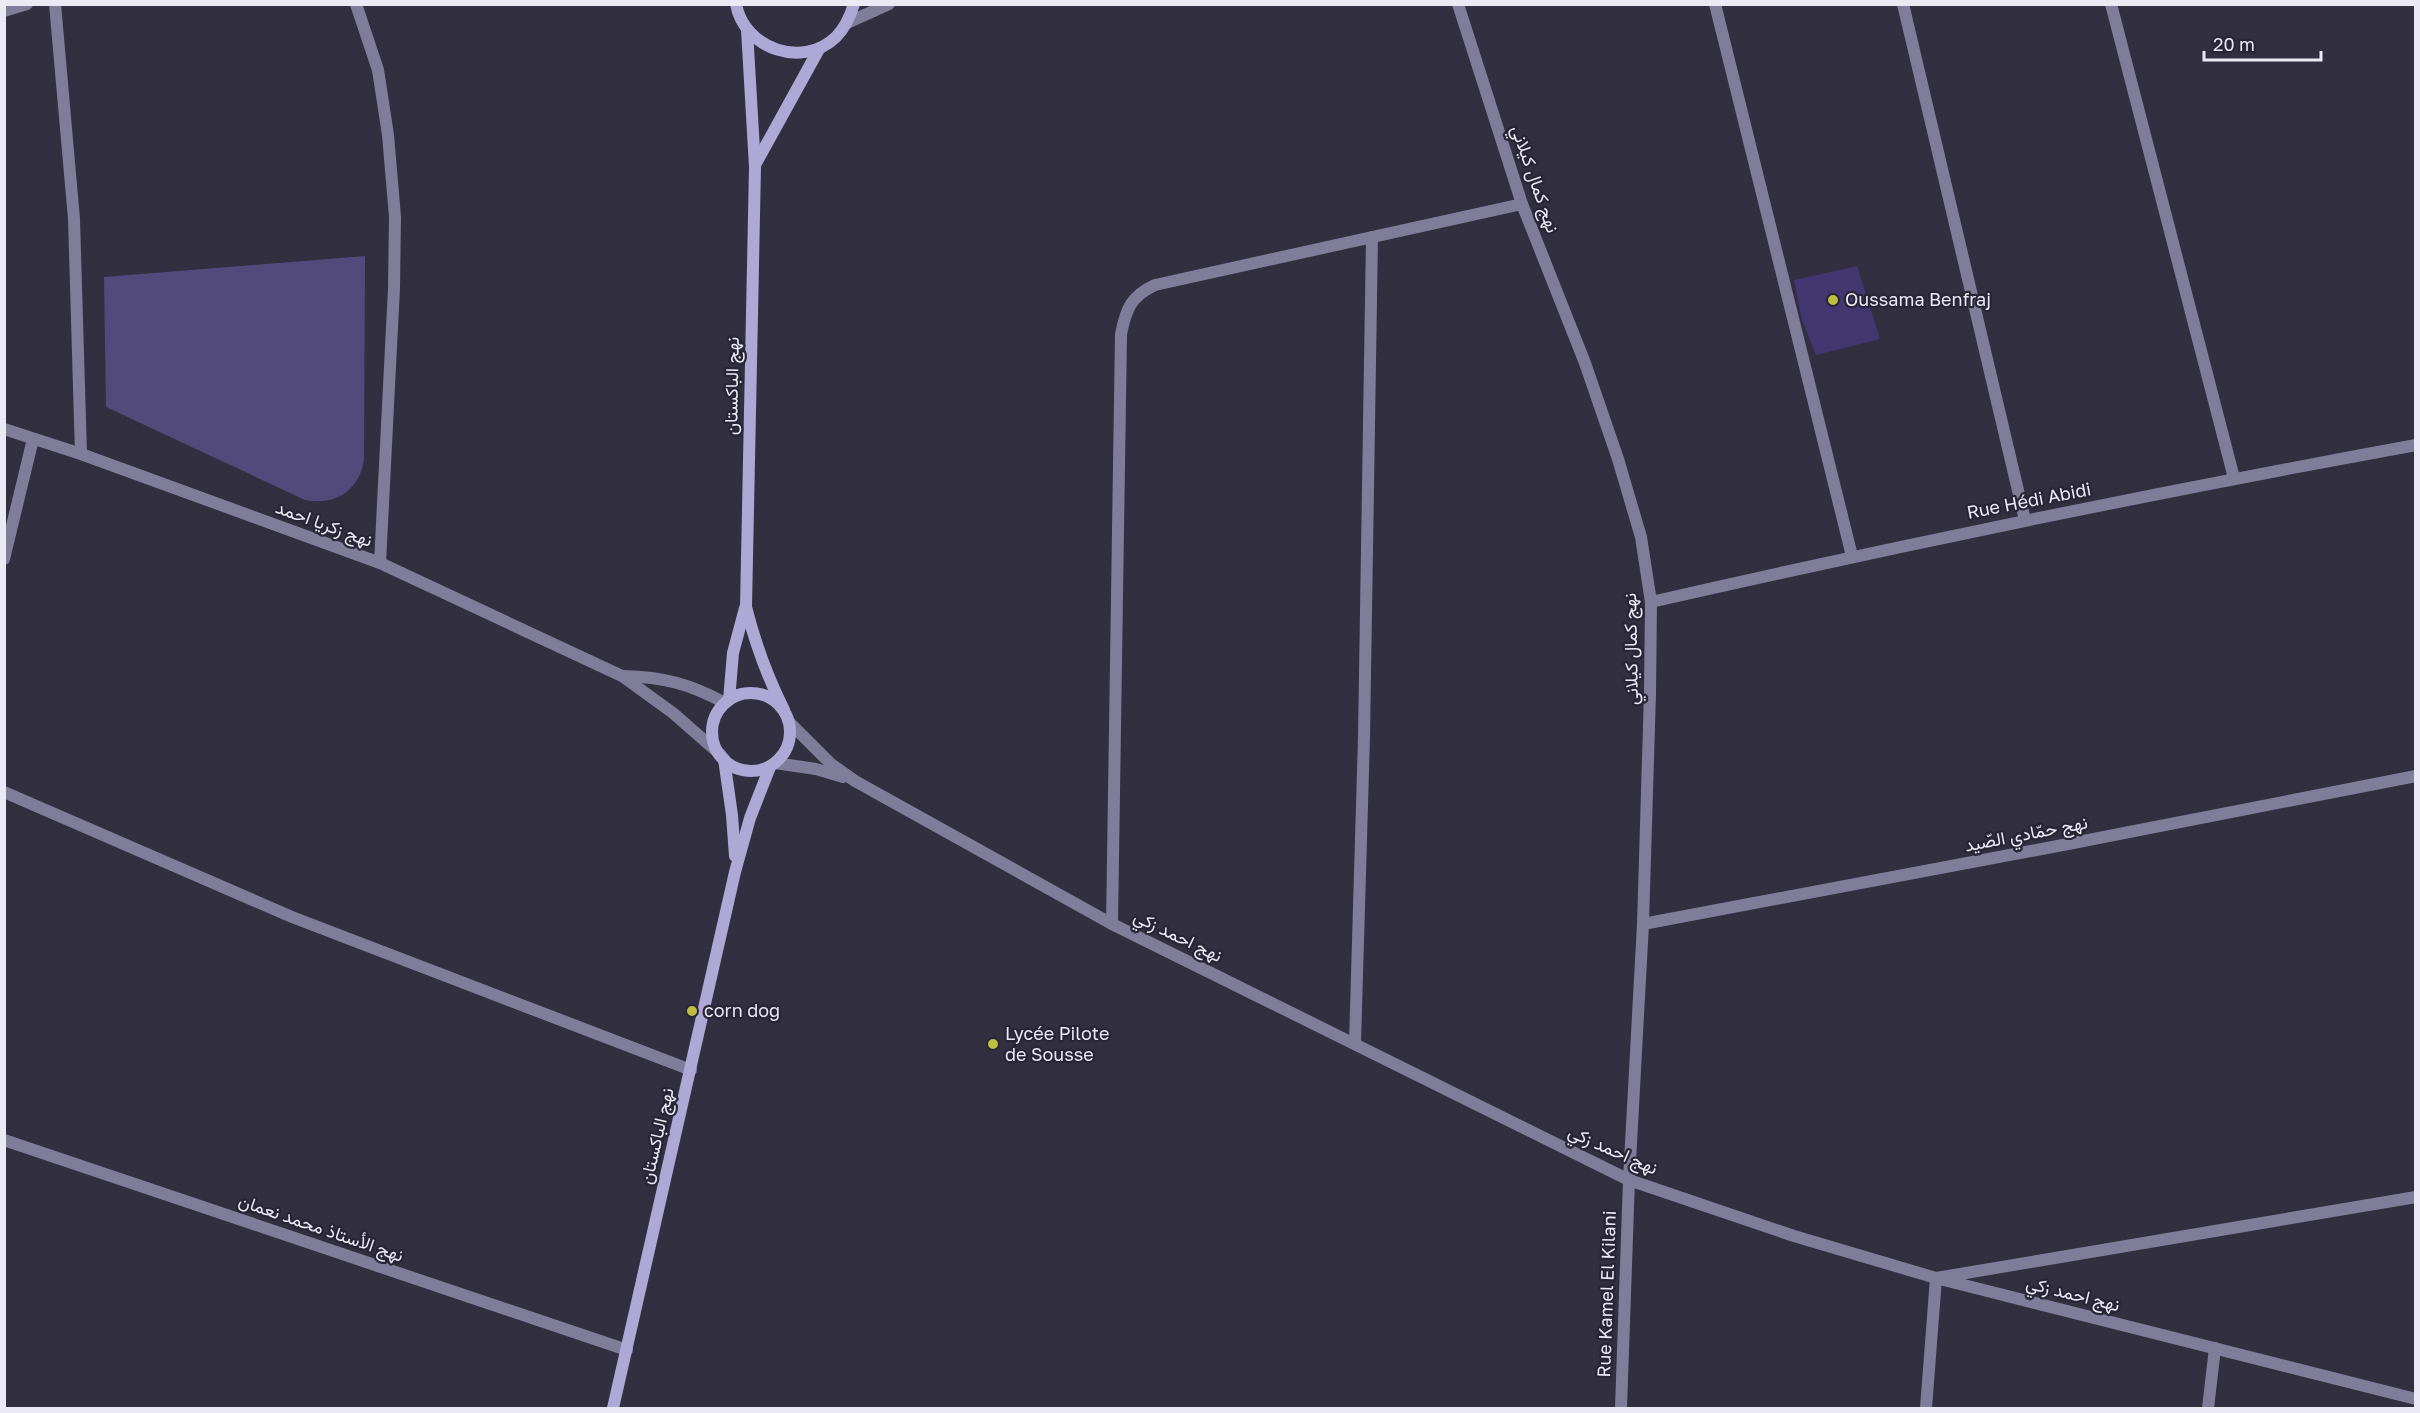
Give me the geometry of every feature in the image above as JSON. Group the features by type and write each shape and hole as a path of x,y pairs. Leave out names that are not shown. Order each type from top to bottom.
{"street":[{"path":"4,11 27,4"},
{"path":"55,4 74,219 81,454"},
{"path":"356,4 378,70 388,135 395,217 394,288 380,563"},
{"path":"736,4 747,30 761,44 779,52 799,53 819,49 835,38 847,23 854,4"},
{"path":"847,23 889,4"},
{"name":"نهج كمال كيلاني","path":"1458,4 1522,204 1585,363 1618,459 1641,537 1651,602 1643,924 1629,1180"},
{"path":"1715,4 1852,556"},
{"path":"1903,4 2025,520"},
{"path":"2111,4 2234,478"},
{"name":"نهج الباكستان","path":"727,701 733,653 746,607 755,166 747,30"},
{"name":"نهج الباكستان","path":"755,166 819,49"},
{"path":"1112,924 1121,346 1124,318 1130,304 1141,291 1155,285 1522,204"},
{"path":"1355,1043 1364,736 1372,237"},
{"name":"نهج زكريا احمد","path":"4,429 81,454 380,563 622,676 673,713 722,757"},
{"path":"4,559 33,439"},
{"name":"Rue Hédi Abidi","path":"1651,602 1852,556 2025,520 2415,445"},
{"name":"نهج الباكستان","path":"746,607 755,642 784,710"},
{"name":"نهج زكريا احمد","path":"622,676 649,676 676,681 727,701"},
{"path":"752,693 764,695 784,710 789,722 790,738 785,752 772,765 758,770 746,770 733,766 722,757 714,743 713,728 717,714 727,701 740,694 752,693"},
{"name":"نهج احمد زكي","path":"789,722 831,764 855,781 1112,924 1629,1180 1794,1236 1936,1278 2415,1399"},
{"name":"نهج الباكستان","path":"722,757 733,825 735,872"},
{"name":"نهج الباكستان","path":"613,1408 735,872 750,818 772,765"},
{"name":"نهج احمد زكي","path":"772,765 816,769 855,781"},
{"name":"نهج حمّادي الصّيد","path":"1643,924 2056,847 2415,776"},
{"path":"4,792 292,917 691,1070"},
{"name":"نهج الأستاذ محمد نعمان","path":"4,1140 627,1350"},
{"name":"Rue Kamel El Kilani","path":"1621,1408 1629,1180"},
{"path":"1926,1408 1936,1278 2415,1197"},
{"path":"2208,1408 2215,1348"}],"shaded area":[{"path":"365,256 364,460 357,480 344,494 326,501 305,500 106,407 104,277"}],"building":[{"name":"Oussama Benfraj","path":"1857,266 1880,339 1816,355 1802,320 1794,280"}],"place":[{"name":"Oussama Benfraj","path":"1833,300"},
{"name":"corn dog","path":"692,1011"},
{"name":"Lycée Pilote de Sousse","path":"993,1044"}]}
